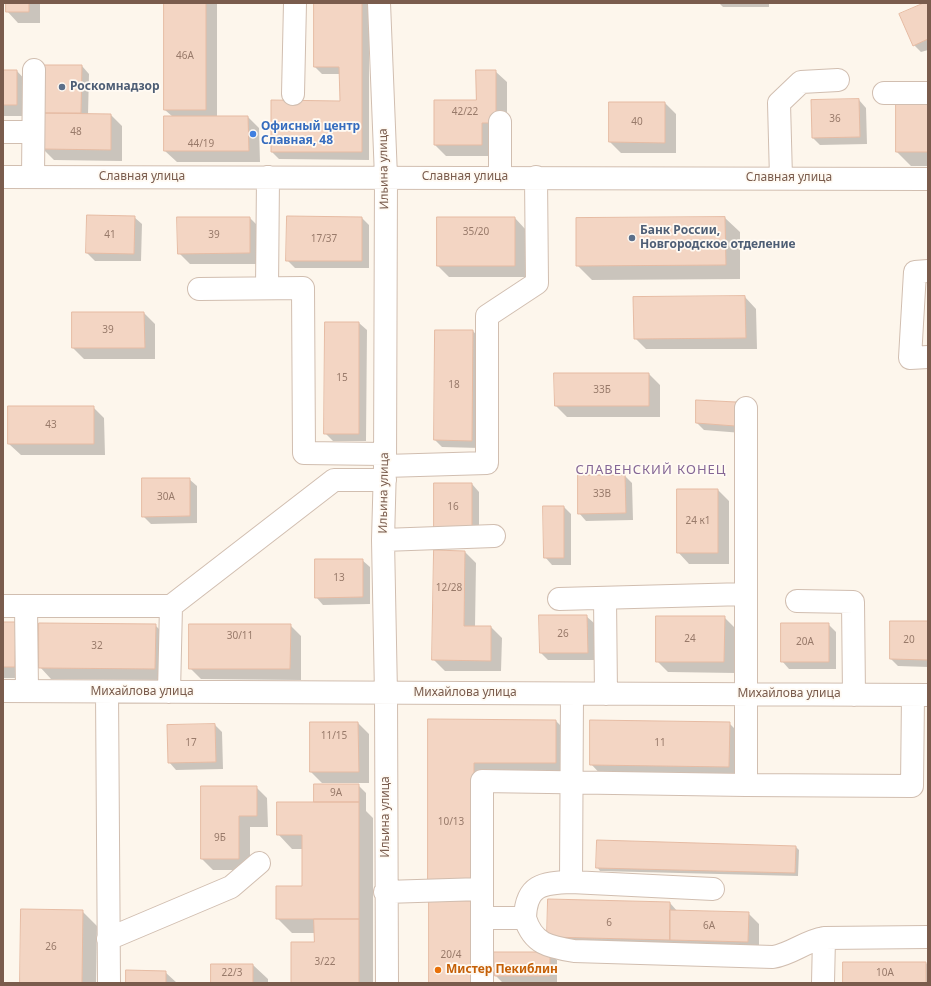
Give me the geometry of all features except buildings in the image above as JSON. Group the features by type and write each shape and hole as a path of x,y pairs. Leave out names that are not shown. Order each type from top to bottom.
{"street":[{"path":"293,94 295,3"},
{"name":"Ильина улица","path":"379,3 386,177 385,466 383,540 386,694 385,892 387,983"},
{"path":"33,177 34,70"},
{"path":"781,178 779,103 801,82 838,80"},
{"path":"884,93 928,93"},
{"path":"500,122 500,177"},
{"path":"3,132 33,132"},
{"name":"Славная улица","path":"3,177 928,179"},
{"path":"267,288 268,177"},
{"path":"199,289 303,288 304,454 385,466 487,463 488,316 537,284 536,177"},
{"path":"928,271 915,272 910,358 928,357"},
{"path":"746,408 746,785"},
{"path":"3,606 170,606 334,480 385,466"},
{"path":"383,540 494,536"},
{"path":"558,599 746,594"},
{"path":"605,598 606,694"},
{"path":"797,601 853,602 854,695"},
{"path":"26,606 27,691"},
{"path":"169,692 170,606"},
{"name":"Михайлова улица","path":"3,691 386,694 920,695"},
{"path":"108,692 109,983"},
{"path":"571,882 572,694"},
{"path":"482,983 482,781 920,786 920,695"},
{"path":"108,939 231,887 258,863"},
{"path":"713,889 571,882 554,883 537,888 530,894 526,903 525,918 529,931 539,941 557,948 574,951 773,957 788,954 808,942 824,938 928,937"},
{"path":"385,892 482,889"},
{"path":"482,918 525,918"},
{"path":"823,983 824,938"}],"place":[{"name":"Роскомнадзор","path":"62,87"},
{"name":"Офисный центр Славная, 48","path":"253,134"},
{"name":"Банк России, Новгородское отделение","path":"632,238"},
{"name":"Мистер Пекиблин","path":"438,970"}],"district":[{"name":"СЛАВЕНСКИЙ КОНЕЦ","path":"651,470"}]}
